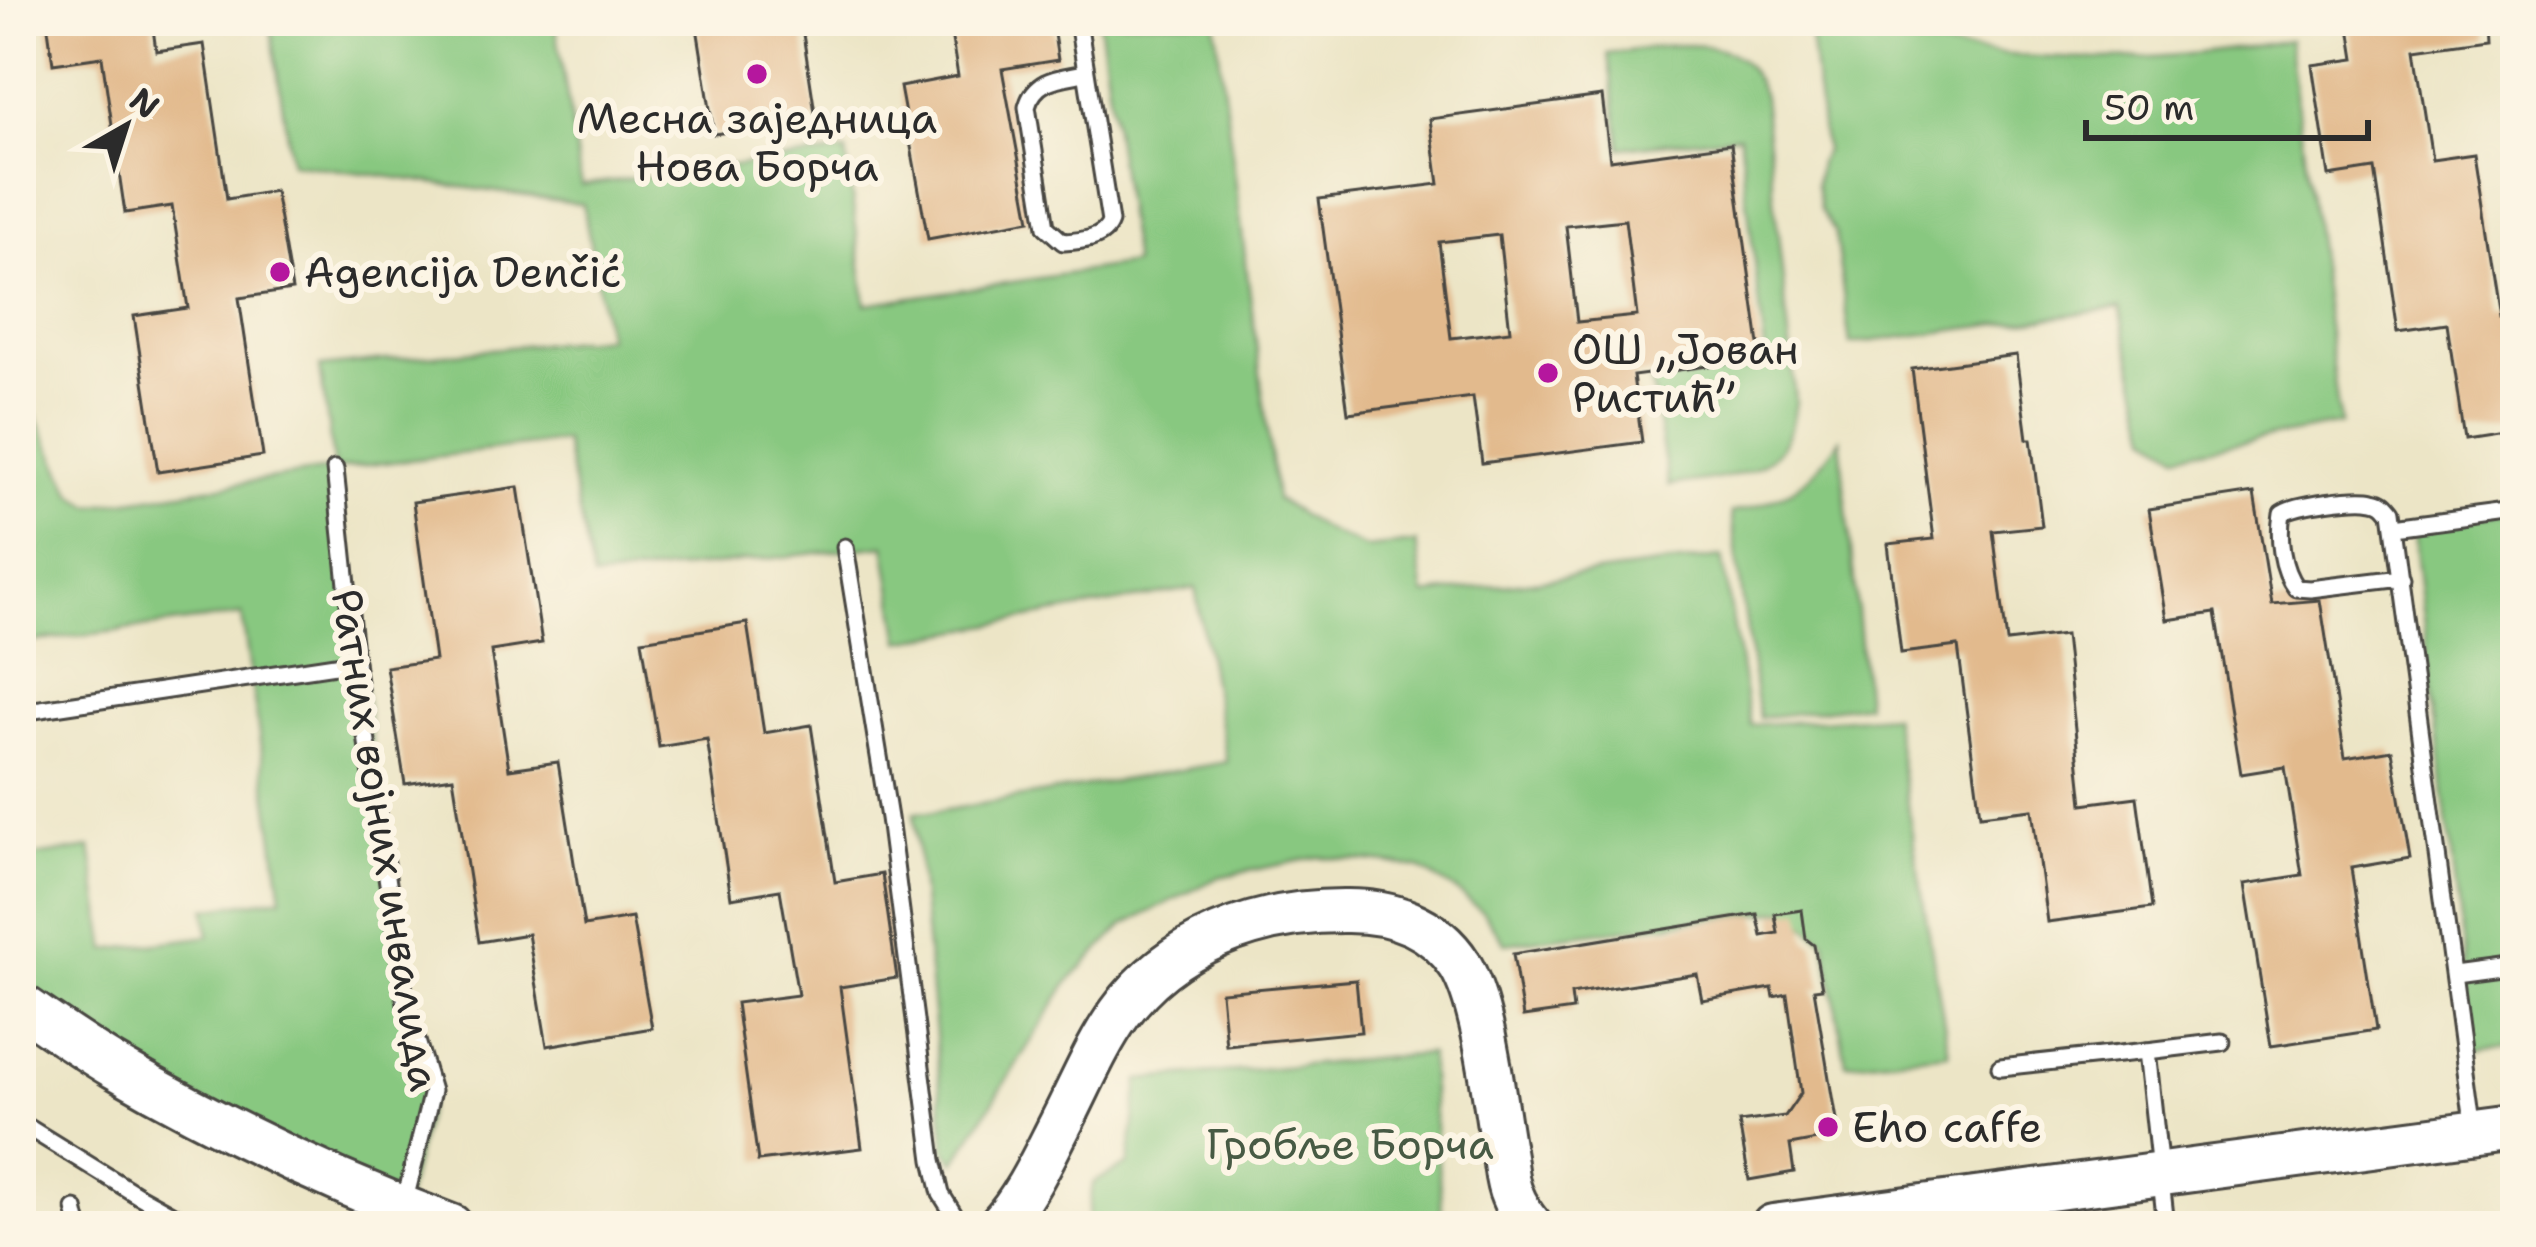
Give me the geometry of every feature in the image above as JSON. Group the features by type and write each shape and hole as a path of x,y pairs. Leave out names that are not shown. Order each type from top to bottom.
{"street":[{"path":"999,1226 1028,1187 1117,1016 1154,976 1188,950 1222,933 1276,915 1365,910 1416,923 1450,951 1466,977 1480,1023 1511,1194 1531,1226"},
{"path":"21,1005 113,1066 399,1217 452,1226"},
{"path":"1773,1226 2495,1130"}],"lane":[{"path":"1078,21 1111,222 1098,237 1063,242 1046,227 1027,107 1041,84 1085,73"},
{"name":"Ратних војних инвалида","path":"335,469 356,662 406,1004 432,1091 399,1217"},
{"path":"2401,578 2296,588 2287,575 2280,518 2287,508 2297,505 2372,499 2391,512 2401,578 2419,731 2455,974 2495,1130"},
{"path":"2394,527 2515,511"},
{"path":"845,547 889,818 933,1160 941,1194 961,1226"},
{"path":"21,712 356,662"},
{"path":"2455,974 2515,967"},
{"path":"2000,1066 2222,1042"},
{"path":"2147,1051 2166,1226"},
{"path":"21,1123 193,1226"}],"green space":[{"path":"270,21 555,21 581,185 846,152 866,304 1133,264 1099,21 1215,21 1276,499 1323,529 1366,548 1416,543 1424,595 1722,557 1750,725 1892,715 1949,1053 1846,1063 1825,940 1785,910 1505,943 1482,911 1419,868 1318,857 1219,877 1124,925 1069,981 955,1162 946,1150 914,813 1227,762 1195,588 901,641 885,545 593,579 564,441 336,469 406,1004 432,1091 403,1208 21,1005 21,858 91,848 107,950 209,936 206,909 282,897 242,615 21,643 21,405 30,405 73,494 91,506 334,469 320,367 607,337 583,204 291,163"},
{"path":"1808,21 1827,21 1828,34 2070,59 2175,55 2289,40 2340,424 2178,454 2150,435 2120,308 1850,344 1835,232 1820,209 1816,185 1825,151"},
{"path":"1671,45 1729,52 1748,68 1763,97 1796,402 1790,431 1770,459 1722,478 1669,486 1651,382 1767,366 1739,135 1621,148 1608,54"},
{"path":"1840,439 1866,704 1759,718 1731,513 1793,489 1817,469"},
{"path":"2515,511 2515,1046 2474,1050 2412,525"},
{"name":"Гробље Борча","path":"1429,1054 1443,1226 1087,1226 1093,1183 1129,1164 1139,1080"}],"building":[{"path":"47,21 152,21 156,51 204,44 227,199 275,191 292,290 239,298 263,456 158,472 134,316 188,308 172,206 125,213 102,57 53,64"},
{"name":"Месна заједница Нова Борча","path":"696,21 801,21 816,119 714,134"},
{"path":"949,21 1052,21 1058,60 1002,69 1030,220 928,239 900,87 958,76"},
{"path":"2349,21 2485,21 2486,39 2415,49 2432,160 2474,154 2499,316 2515,314 2515,431 2464,439 2447,324 2398,331 2374,169 2329,176 2312,65 2355,59"},
{"path":"1602,96 1610,160 1731,144 1761,359 1633,376 1642,442 1482,463 1473,397 1348,413 1319,199 1439,184 1430,119","holes":["1625,220 1637,316 1577,322 1566,226","1499,235 1510,331 1451,338 1439,242"]},
{"path":"2016,355 2042,526 1993,531 2007,642 2065,635 2083,804 2137,797 2152,908 2047,922 2032,809 1980,815 1958,646 1901,653 1888,544 1934,539 1912,369"},
{"path":"518,487 542,643 491,651 509,769 558,762 584,926 632,918 652,1028 547,1046 528,934 479,942 453,777 405,784 386,667 435,660 413,502"},
{"path":"2254,493 2272,604 2320,600 2345,758 2392,750 2410,858 2351,868 2376,1030 2271,1046 2245,884 2302,875 2285,767 2241,774 2215,613 2167,620 2149,509"},
{"path":"747,623 764,733 811,725 835,882 882,874 897,978 840,987 862,1148 758,1161 736,1003 798,995 780,890 731,898 707,739 659,747 642,640"},
{"path":"1802,910 1822,988 1814,989 1836,1120 1823,1139 1790,1145 1794,1172 1749,1180 1739,1122 1785,1116 1801,1093 1787,994 1774,997 1772,988 1702,1000 1697,974 1571,994 1573,1010 1523,1017 1513,954 1757,914 1762,936 1778,933 1775,914"},
{"path":"1356,980 1361,1032 1226,1045 1221,992"}],"place":[{"name":"Месна заједница Нова Борча","path":"757,74"},
{"name":"Agencija Denčić","path":"280,272"},
{"name":"ОШ „Јован Ристић”","path":"1548,373"},
{"name":"Eho caffe","path":"1828,1127"}]}
